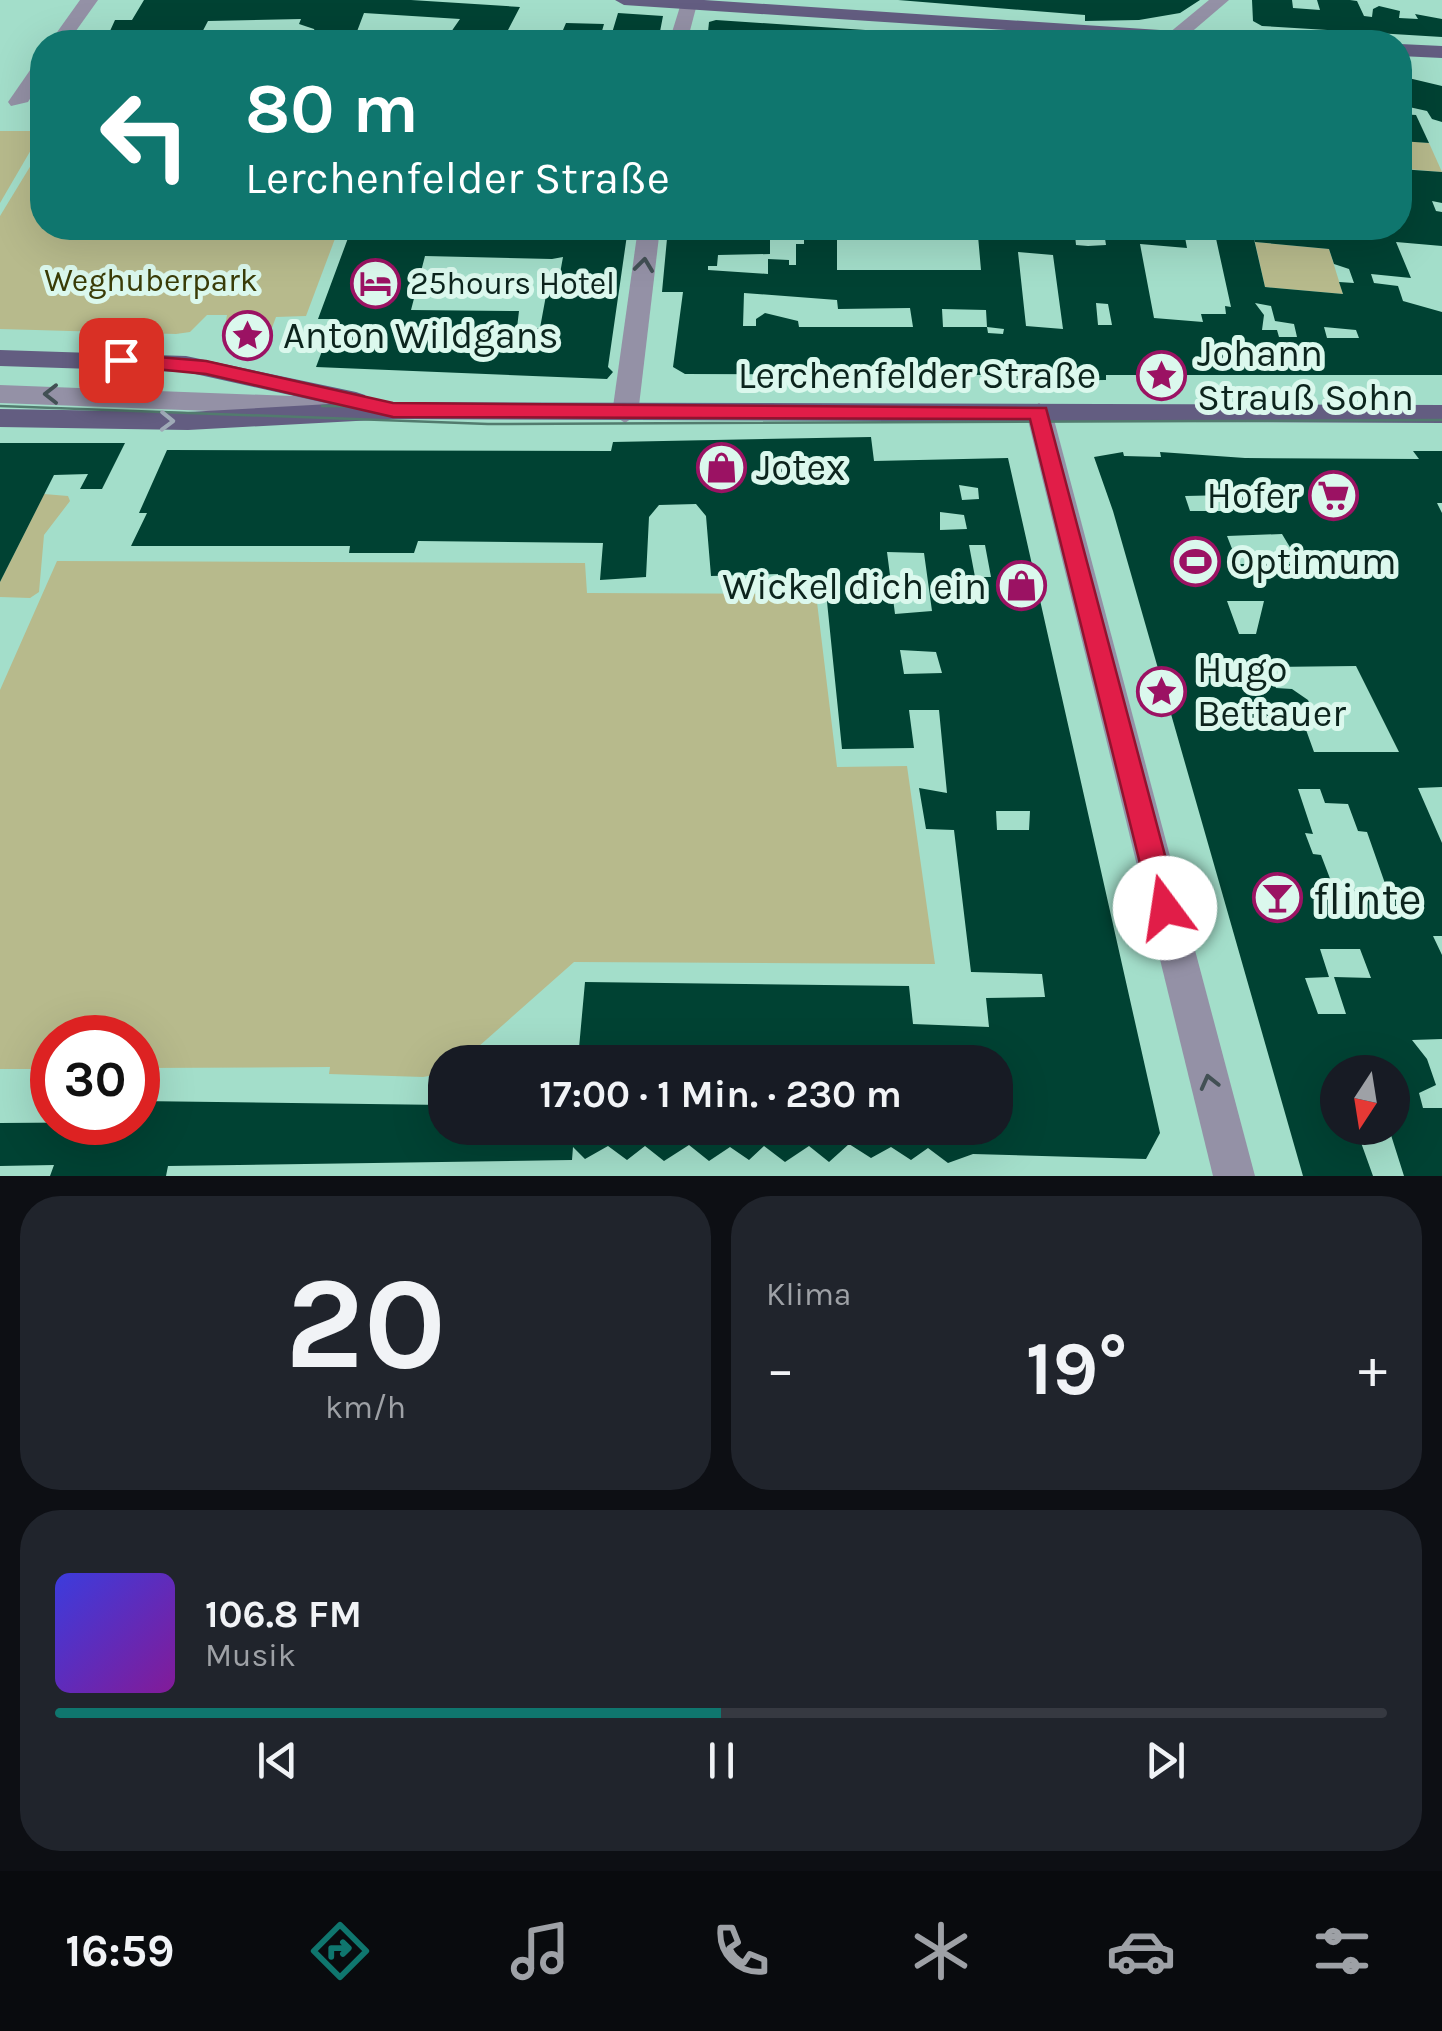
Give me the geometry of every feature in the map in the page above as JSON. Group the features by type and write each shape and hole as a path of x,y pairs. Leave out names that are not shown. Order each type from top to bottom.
{"main road":[{"path":"624,0 1072,30"},
{"path":"1412,51 1442,52"},
{"name":"Lerchenfelder Straße","path":"0,358 186,364 393,410"},
{"name":"Lerchenfelder Straße","path":"0,418 188,421 393,410 626,414 1442,414"}],"street":[{"path":"68,30 89,0"},
{"path":"1184,30 1220,0"},
{"path":"681,30 688,4"},
{"path":"30,84 18,102 30,102"},
{"path":"626,414 647,240"},
{"name":"Lerchenfelder Straße","path":"0,394 393,410"},
{"path":"1038,412 1234,1176"}],"green space":[{"path":"0,131 30,131 30,152 0,203"},
{"path":"1412,141 1429,143 1442,172 1412,170"},
{"name":"Weghuberpark","path":"30,167 30,240 334,240 306,316 276,317 270,333 240,332 225,326 227,315 207,315 190,332 176,334 0,329 0,216"},
{"path":"1255,242 1329,249 1343,294 1265,287"},
{"path":"44,494 68,496 70,501 44,535 39,592 30,598 0,597 0,582"},
{"path":"57,561 585,563 587,593 816,594 837,767 907,766 935,964 574,962 480,1045 428,1045 428,1076 423,1077 329,1074 330,1067 160,1068 160,1015 30,1015 30,1069 0,1069 0,690"}],"building":[{"path":"144,0 411,0 520,7 508,30 452,30 460,19 364,13 358,30 314,30 299,24 301,19 208,21 203,30 110,30 115,20 132,20"},
{"path":"898,0 1200,0 1180,13 1139,20 1085,21 1085,15"},
{"path":"1252,0 1292,0 1293,8 1320,10 1317,0 1350,0 1357,1 1364,16 1372,17 1373,9 1379,6 1400,11 1399,18 1418,19 1415,14 1442,19 1442,37 1412,35 1412,30 1327,30 1262,26 1253,21"},
{"path":"618,13 663,16 660,30 613,30"},
{"path":"716,20 864,30 708,30 709,22"},
{"path":"566,23 604,24 602,30 563,30"},
{"path":"1412,79 1442,86 1442,122 1432,119 1427,111 1412,108"},
{"path":"1412,115 1416,115 1429,143 1412,142"},
{"path":"1412,170 1442,172 1442,203 1432,201 1436,211 1442,212 1442,246 1396,242 1411,278 1371,274 1374,283 1398,286 1403,301 1442,312 1442,375 1106,375 1106,380 991,381 991,375 685,374 673,367 683,292 662,292 667,240 770,240 770,254 718,255 717,266 708,266 708,270 768,274 768,259 789,260 789,265 796,265 796,244 804,244 804,240 837,240 837,270 981,270 978,240 1076,240 1076,245 1088,246 1106,245 1105,240 1186,240 1187,248 1140,244 1154,318 1203,322 1201,314 1226,314 1225,306 1231,307 1216,240 1254,240 1265,287 1343,294 1339,282 1354,283 1349,269 1334,264 1329,249 1255,242 1412,240","holes":["1018,252 1053,255 1063,329 1026,326","744,293 837,300 838,309 910,308 913,327 799,327 798,321 765,313 756,319 756,326 743,326","1096,303 1108,304 1112,325 1098,325","1255,303 1271,306 1275,321 1294,324 1297,337 1279,337 1277,330 1262,330 1264,315","942,309 986,310 987,327 943,327","987,327 1004,329 1003,334 988,333","1324,327 1356,330 1359,338 1327,338"]},
{"path":"347,240 626,240 608,367 613,372 607,379 316,367 334,319 318,319","holes":["425,256 563,257 557,290 547,290 540,328 517,328 519,311 411,310"]},
{"path":"871,437 874,461 1008,458 1160,1133 1146,1159 973,1154 948,1163 928,1148 911,1160 891,1147 871,1158 851,1145 1013,1145 1013,1045 579,1045 585,982 909,986 913,1024 989,1027 986,998 1045,997 1042,974 971,972 954,830 926,829 919,788 947,793 939,710 909,710 914,748 842,749 825,582 780,585 778,574 711,576 706,516 696,504 659,505 649,517 646,577 600,580 603,543 418,541 414,553 349,553 350,546 131,546 147,513 139,513 167,450 611,451 613,442","holes":["959,485 978,488 979,499 962,500","940,512 964,515 967,529 940,530","969,545 985,545 991,577 975,577","887,552 924,553 932,611 895,614","900,650 936,652 942,673 904,674","996,811 1030,811 1029,830 997,830"]},
{"path":"0,443 125,443 102,489 80,489 88,474 54,475 0,582"},
{"path":"1413,451 1442,451 1442,503 1437,503 1442,513 1442,787 1418,788 1442,843 1442,936 1433,936 1442,955 1442,1039 1412,1040 1427,1059 1436,1085 1419,1093 1423,1108 1442,1108 1442,1176 1404,1176 1394,1145 1410,1145 1410,1055 1320,1055 1320,1145 1362,1145 1373,1176 1303,1176 1113,511 1094,457 1123,452 1124,456 1161,457 1160,452 1245,458 1419,459","holes":["1229,495 1233,511 1190,511 1185,496","1282,534 1300,564 1238,564 1227,536","1227,601 1264,601 1256,634 1239,634","1356,666 1399,752 1314,752 1305,727 1315,716 1308,700 1292,689 1276,688 1268,667","1298,789 1320,789 1325,803 1348,804 1358,831 1367,832 1388,892 1334,889 1321,855 1313,854 1305,833 1313,834","1320,949 1360,949 1371,978 1334,977 1346,1014 1318,1014 1305,978 1329,977"]},
{"path":"160,1101 428,1105 428,1145 689,1145 664,1161 645,1146 627,1160 608,1146 585,1159 573,1147 572,1160 168,1166 166,1176 50,1176 54,1165 0,1166 0,1123 30,1123 30,1145 160,1145"},
{"path":"689,1145 848,1145 829,1162 809,1146 785,1162 764,1146 749,1160 730,1147 709,1161"}],"tram line":[{"path":"0,406 488,424 1442,420"},
{"path":"322,406 587,408"}],"place":[{"name":"25hours Hotel","path":"375,283"},
{"name":"Anton Wildgans","path":"248,335"},
{"name":"Johann Strauß Sohn","path":"1162,375"},
{"name":"Jotex","path":"721,467"},
{"name":"Hofer","path":"1334,495"},
{"name":"Optimum","path":"1195,561"},
{"name":"Wickel dich ein","path":"1022,586"},
{"name":"Hugo Bettauer","path":"1162,691"},
{"name":"flinte","path":"1278,898"}],"route":[{"path":"121,360 186,364 393,410 626,414 1038,412 1165,908"}]}
